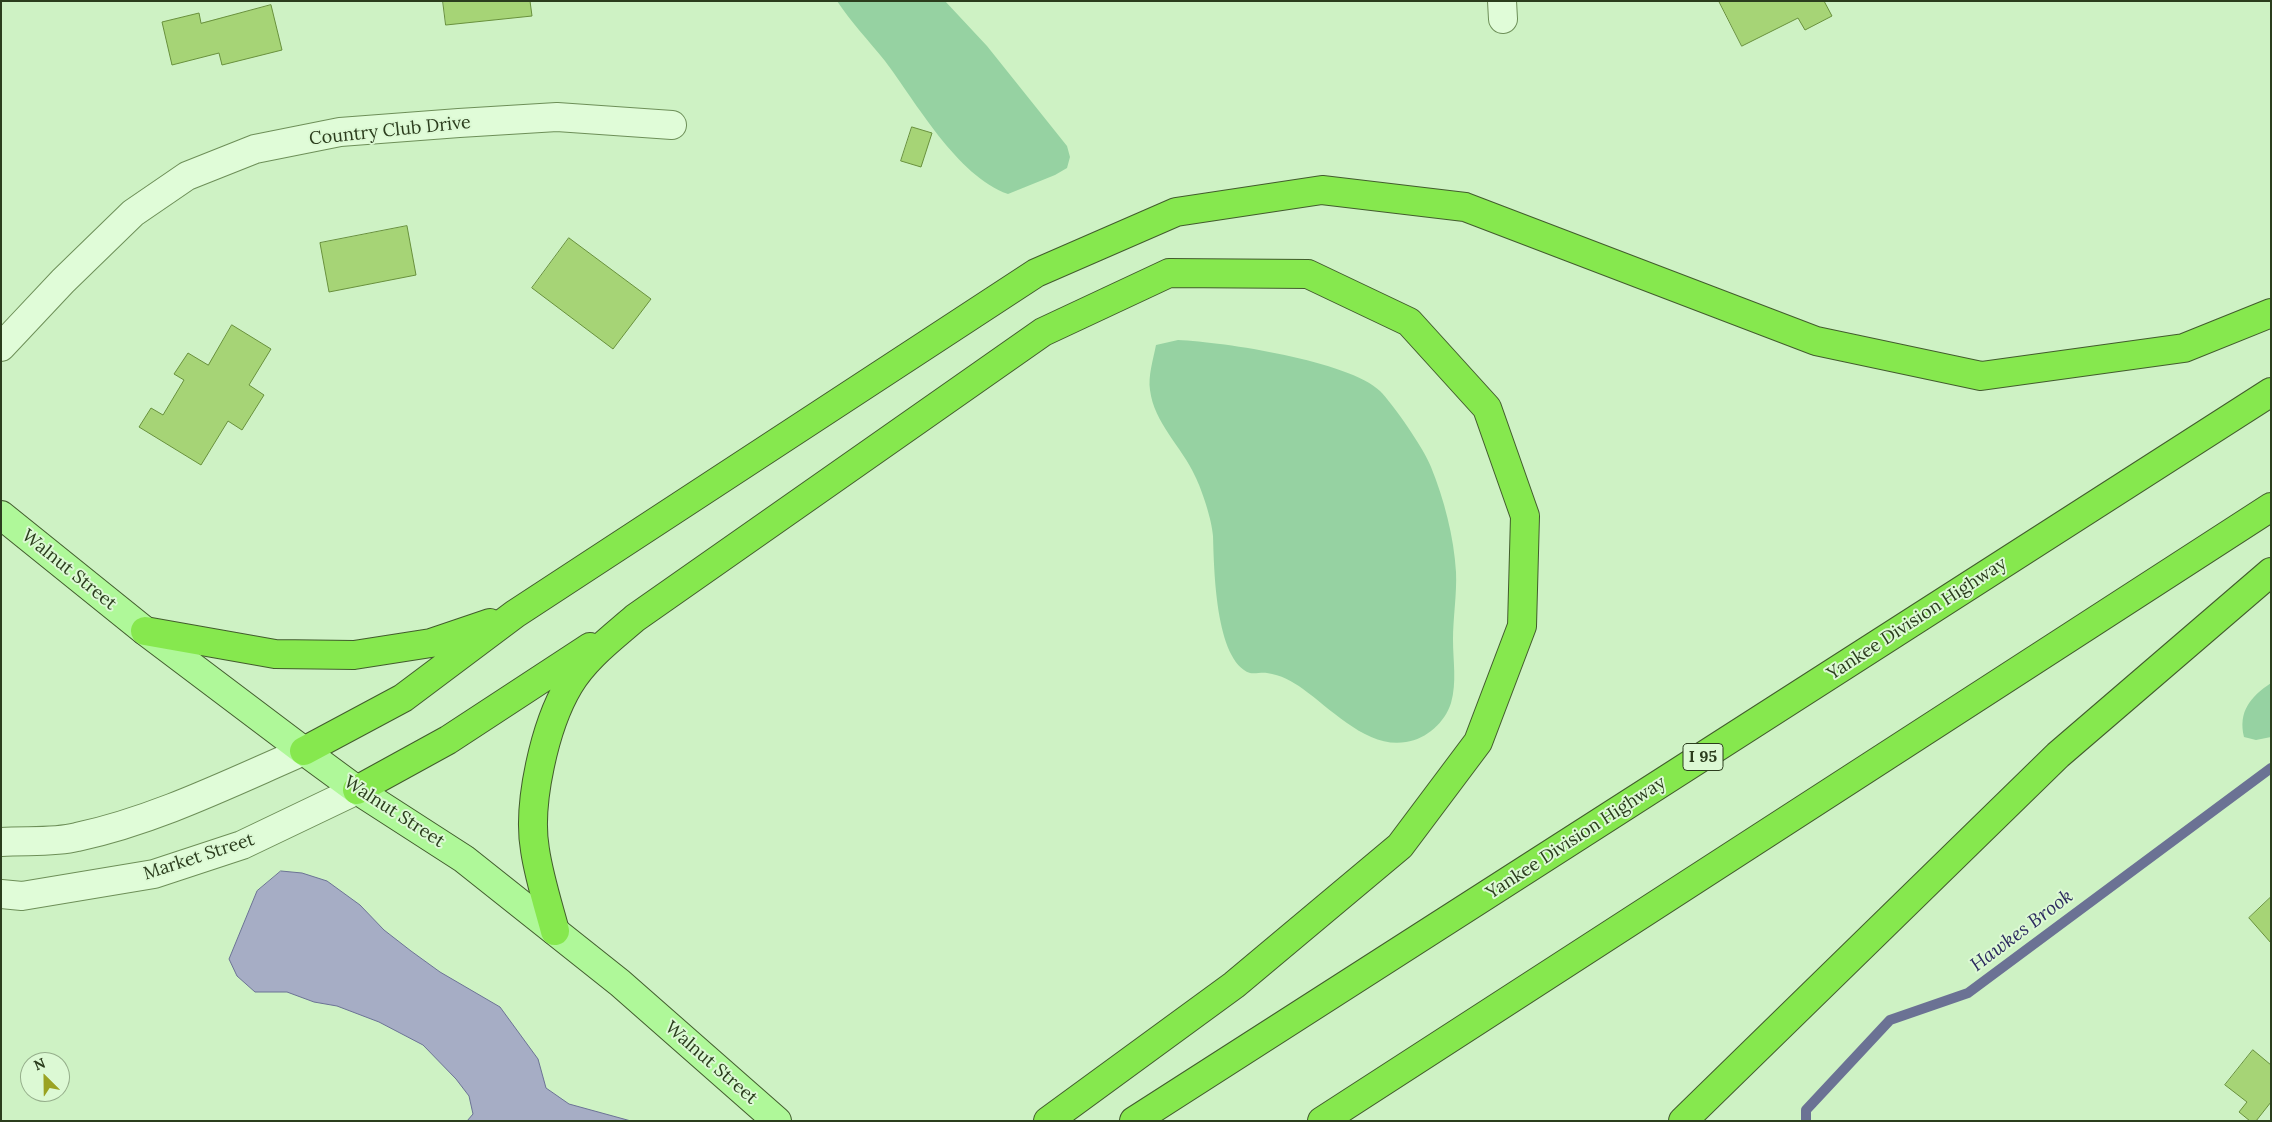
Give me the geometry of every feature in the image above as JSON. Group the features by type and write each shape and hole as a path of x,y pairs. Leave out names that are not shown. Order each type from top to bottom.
{"highway":[{"path":"304,751 403,698 515,614 1036,273 1176,212 1322,190 1465,207 1816,341 1981,376 2184,348 2271,313"},
{"path":"357,790 448,740 635,618 1043,332 1169,273 1308,274 1409,322 1487,408 1525,516 1522,626 1478,742 1400,846 1234,985 1048,1121"},
{"name":"Yankee Division Highway","path":"1134,1121 2271,392"},
{"path":"1322,1121 2271,507"},
{"path":"1683,1121 2058,755 2271,572"},
{"path":"145,631 275,654 354,655 431,643 515,614"},
{"path":"555,931 534,849 534,793 547,738 569,685 593,655 635,618"}],"main road":[{"name":"Walnut Street","path":"1,515 145,631 304,751 357,790 464,859 620,983 777,1121"}],"street":[{"name":"Country Club Drive","path":"1,347 63,281 133,213 187,176 255,149 340,132 557,117 672,125"},
{"path":"1,842 75,838 132,823 199,797 304,751"},
{"name":"Market Street","path":"1,894 22,896 154,874 242,845 357,790"}],"green space":[{"path":"837,1 945,1 987,46 1067,146 1070,157 1067,168 1055,175 1008,194 989,185 955,155 939,136 885,61"},
{"path":"1178,340 1254,349 1285,355 1315,362 1364,380 1380,391 1416,439 1428,459 1444,505 1451,532 1456,572 1453,632 1453,695 1444,717 1428,733 1414,740 1392,743 1364,734 1290,681 1272,674 1250,673 1238,665 1223,633 1216,590 1212,529 1206,505 1198,482 1189,465 1157,413 1150,390 1150,374 1156,345"},
{"path":"2271,683 2271,737 2256,740 2244,737 2243,720 2247,706 2257,694"}],"water":[{"path":"281,871 302,873 327,881 360,905 384,930 411,951 440,972 500,1007 538,1059 546,1088 569,1104 631,1121 467,1121 473,1114 469,1096 456,1079 423,1045 379,1022 337,1006 314,1002 287,992 255,992 237,976 229,959 257,891"}],"building":[{"path":"443,1 530,1 532,16 446,25"},
{"path":"1719,1 1824,1 1832,16 1805,30 1798,18 1742,46"},
{"path":"271,5 282,50 222,65 219,53 172,65 162,22 199,13 201,23"},
{"path":"912,127 932,133 921,167 901,161"},
{"path":"407,226 416,275 329,292 320,243"},
{"path":"569,238 651,299 613,349 532,288"},
{"path":"232,325 271,349 249,385 264,395 242,430 228,421 201,465 139,427 151,408 163,415 184,380 174,374 188,353 208,365"},
{"path":"2271,897 2271,943 2249,918"},
{"path":"2253,1050 2271,1065 2271,1102 2256,1121 2250,1121 2239,1112 2247,1102 2225,1085"}],"waterway":[{"name":"Hawkes Brook","path":"1806,1121 1806,1110 1890,1020 1968,993 2271,768"}]}
